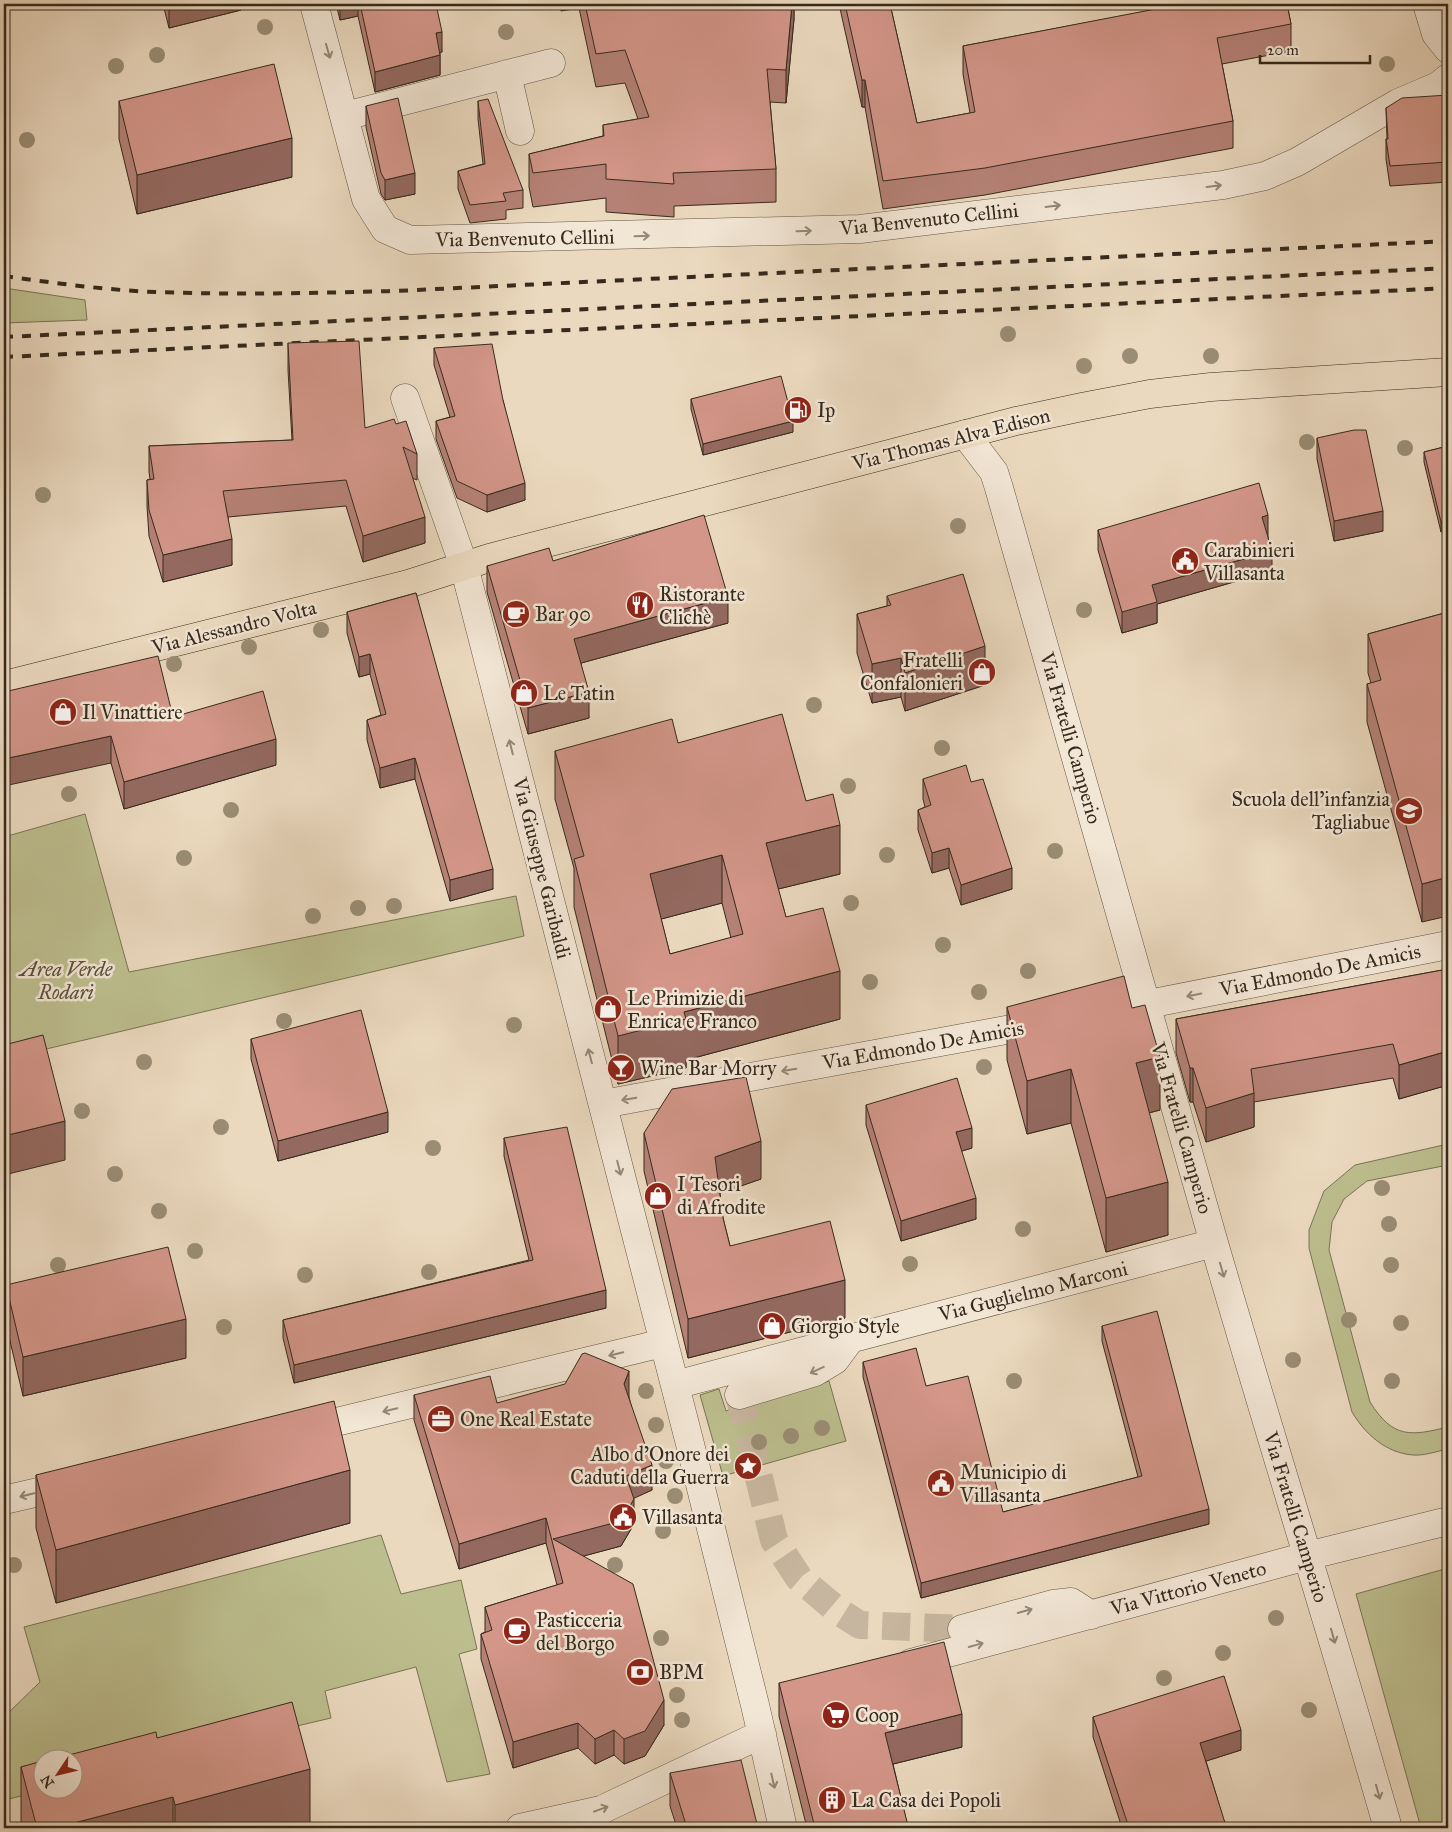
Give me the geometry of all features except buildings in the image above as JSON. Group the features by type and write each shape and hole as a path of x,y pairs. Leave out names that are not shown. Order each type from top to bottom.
{"main road":[{"name":"Via Thomas Alva Edison","path":"464,566 691,504 1016,421 1150,394 1289,381 1448,372"},
{"name":"Via Alessandro Volta","path":"4,685 408,584 464,566"}],"street":[{"path":"314,4 345,116 551,63"},
{"path":"1427,4 1436,34 1448,49"},
{"path":"506,74 520,131"},
{"name":"Via Benvenuto Cellini","path":"345,116 366,199 386,229 410,240 434,241 860,229 1223,185 1265,176 1297,162 1398,103 1438,86 1448,78"},
{"name":"Via Giuseppe Garibaldi","path":"405,398 464,566 663,1343 765,1702 762,1734"},
{"name":"Via Fratelli Camperio","path":"965,434 994,472 1214,1243 1307,1556 1328,1619 1388,1828"},
{"name":"Via Edmondo De Amicis","path":"1108,1012 1448,945"},
{"name":"Via Edmondo De Amicis","path":"603,1104 1069,1019"},
{"name":"Via Guglielmo Marconi","path":"675,1385 1214,1243"},
{"path":"738,1395 815,1372 835,1360 852,1337"},
{"path":"274,1437 663,1343"},
{"path":"4,1500 100,1478"},
{"name":"Via Vittorio Veneto","path":"890,1668 1307,1556 1448,1521"},
{"path":"962,1629 1053,1604 1071,1602 1090,1614"},
{"path":"520,1828 601,1810 762,1734 783,1828"}],"green space":[{"path":"4,288 85,300 87,320 4,323"},
{"name":"Area Verde Rodari","path":"85,814 129,972 516,896 524,936 4,1059 4,837"},
{"path":"1448,1144 1448,1165 1367,1181 1344,1199 1332,1222 1329,1250 1370,1402 1387,1423 1395,1429 1404,1432 1423,1432 1448,1427 1448,1449 1413,1455 1394,1451 1377,1441 1363,1428 1352,1412 1309,1248 1309,1230 1324,1191 1355,1165"},
{"path":"829,1381 846,1441 723,1476 700,1395 719,1389 726,1411"},
{"path":"381,1535 401,1594 461,1580 477,1649 459,1654 490,1774 447,1782 416,1667 325,1691 331,1718 284,1729 82,1759 82,1750 32,1750 32,1793 4,1800 4,1717 40,1682 24,1627"},
{"path":"1448,1568 1448,1828 1421,1828 1356,1594"}],"tunnel":[{"path":"739,1395 774,1540 799,1578 838,1611 860,1625 962,1629"}],"railway":[{"path":"4,276 98,288 155,292 245,294 365,292 1448,241"},
{"path":"4,337 1448,268"},
{"path":"4,357 1448,288"}],"place":[{"name":"Ip","path":"798,410"},
{"name":"Carabinieri Villasanta","path":"1185,561"},
{"name":"Ristorante Clichè","path":"640,605"},
{"name":"Bar 90","path":"516,614"},
{"name":"Fratelli Confalonieri","path":"982,672"},
{"name":"Le Tatin","path":"524,693"},
{"name":"Il Vinattiere","path":"63,712"},
{"name":"Scuola dell'infanzia Tagliabue","path":"1409,811"},
{"name":"Le Primizie di Enrica e Franco","path":"608,1009"},
{"name":"Wine Bar Morry","path":"621,1068"},
{"name":"I Tesori di Afrodite","path":"658,1196"},
{"name":"Giorgio Style","path":"772,1326"},
{"name":"One Real Estate","path":"441,1419"},
{"name":"Albo d'Onore dei Caduti della Guerra","path":"748,1466"},
{"name":"Municipio di Villasanta","path":"941,1483"},
{"name":"Villasanta","path":"623,1517"},
{"name":"Pasticceria del Borgo","path":"517,1631"},
{"name":"BPM","path":"640,1672"},
{"name":"Coop","path":"836,1715"},
{"name":"La Casa dei Popoli","path":"832,1800"}]}
